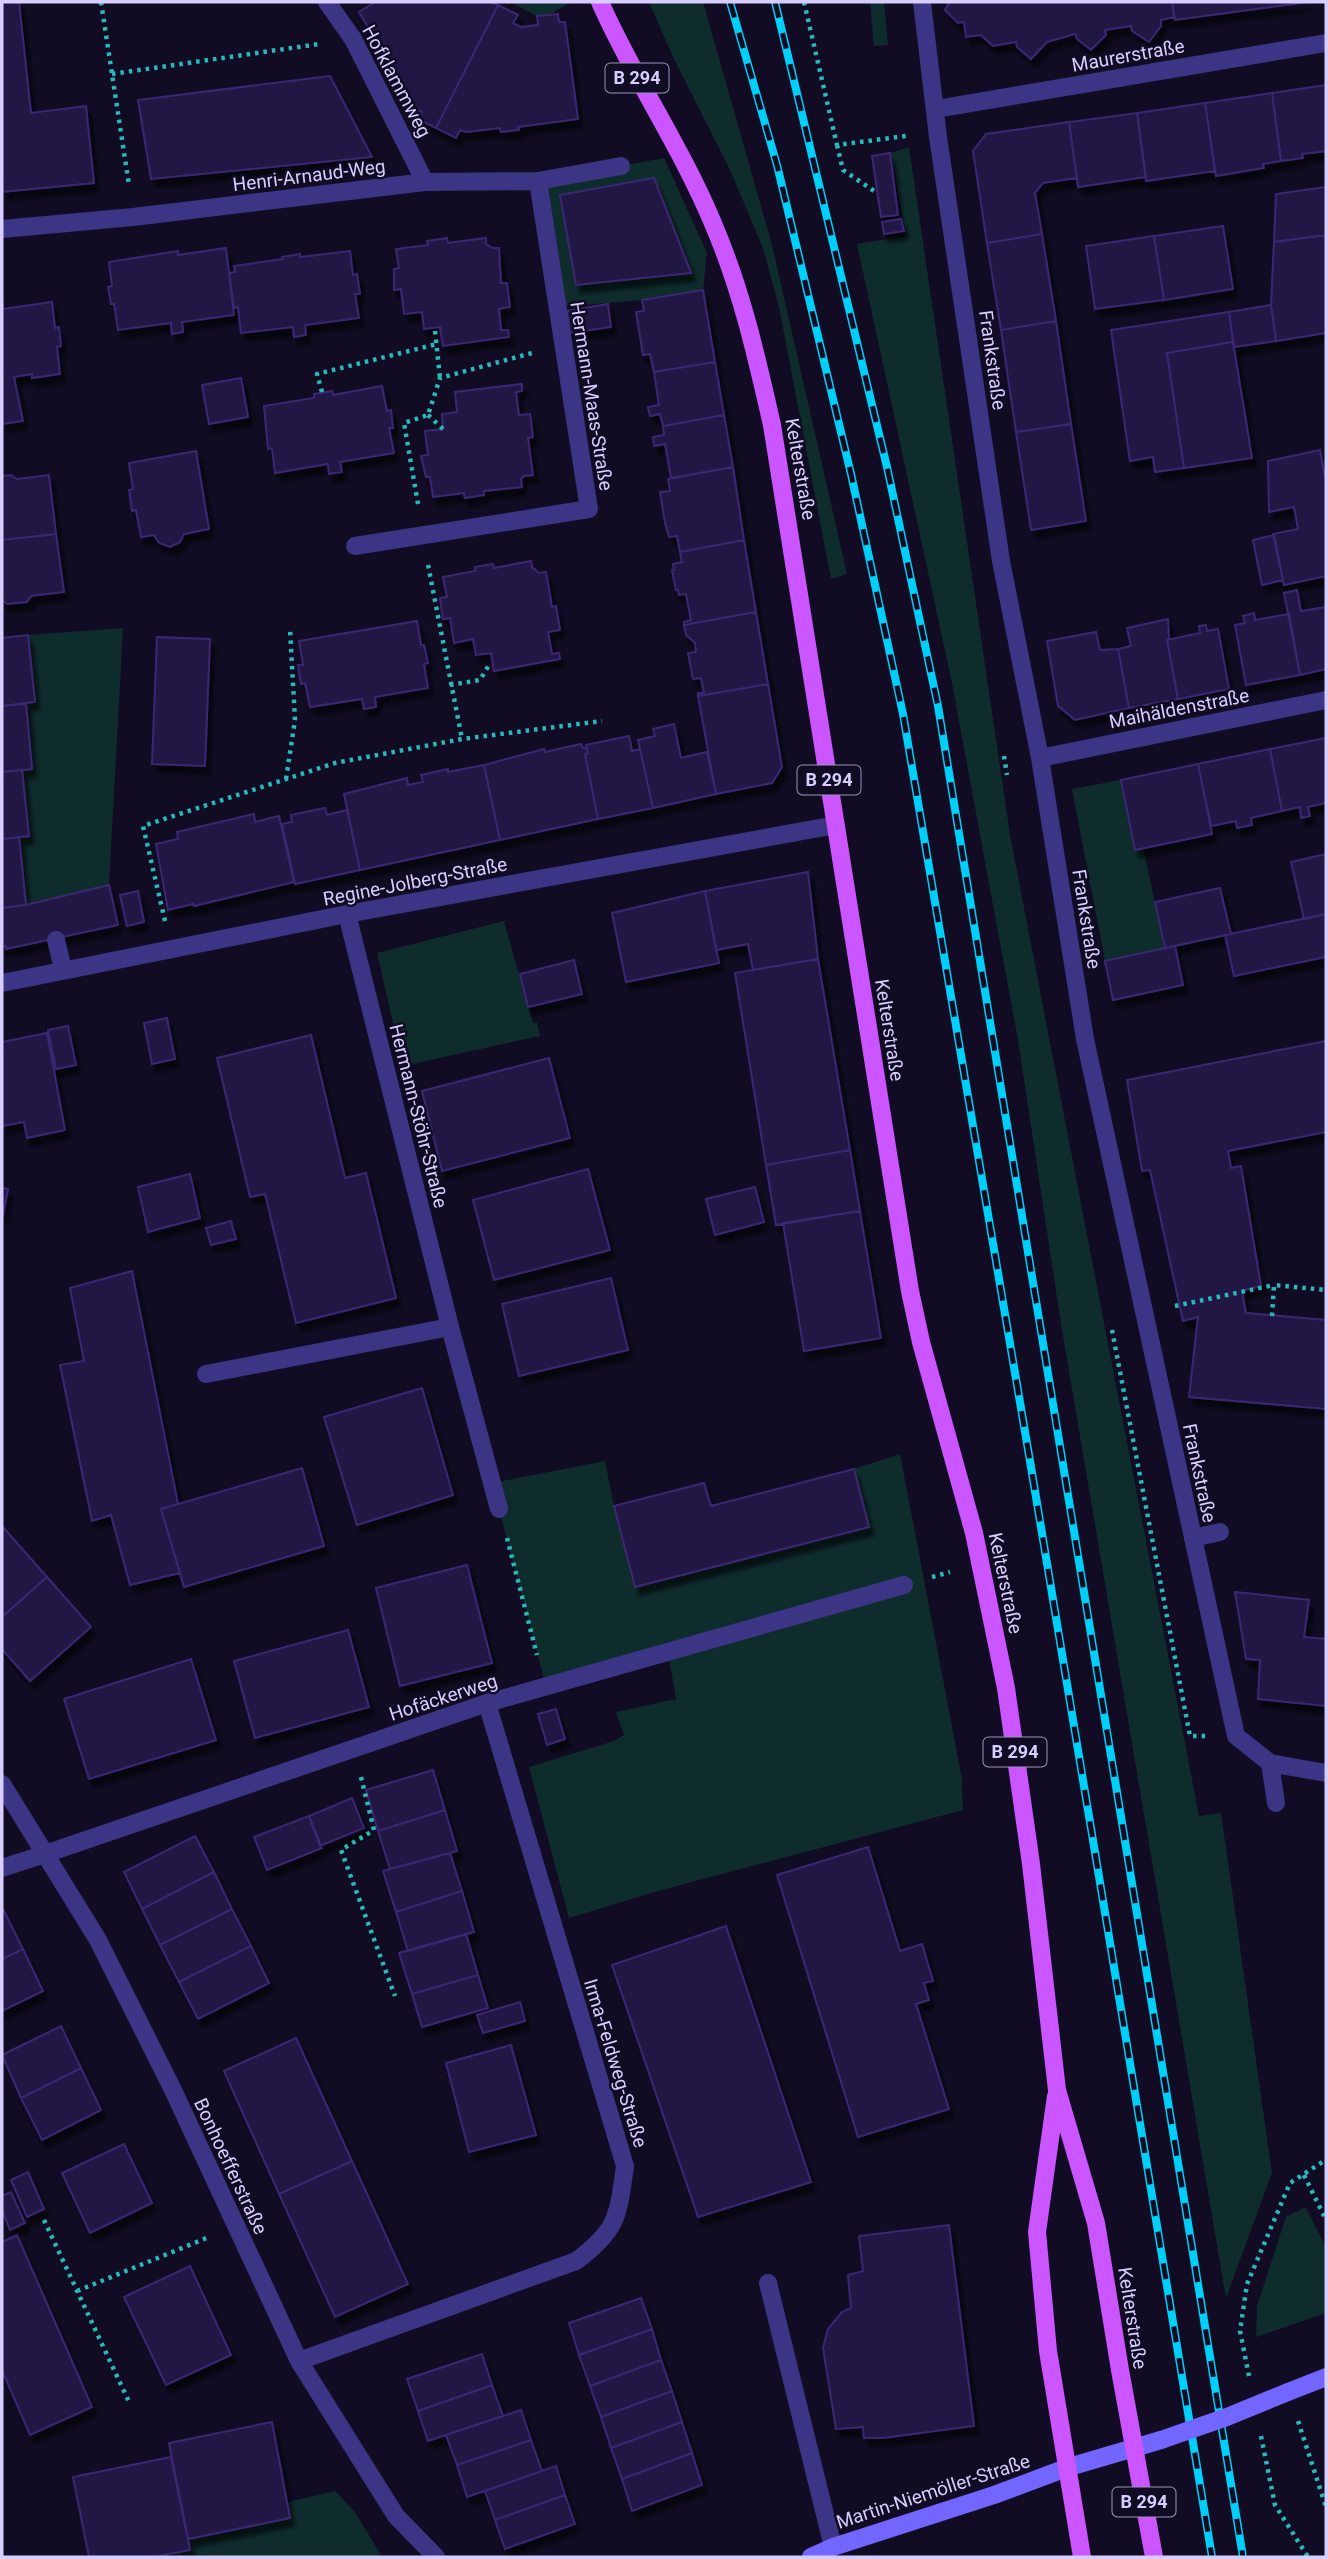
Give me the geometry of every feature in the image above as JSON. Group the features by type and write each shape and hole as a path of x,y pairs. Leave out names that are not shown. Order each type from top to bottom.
{"main road":[{"name":"Kelterstraße","path":"600,2 711,218 743,299 772,425 910,1291 921,1342 981,1563 1006,1688 1031,1864 1057,2090 1096,2223 1154,2557"},
{"name":"Kelterstraße","path":"1057,2090 1037,2232 1048,2351 1082,2557"},
{"name":"Martin-Niemöller-Straße","path":"811,2557 839,2552 1069,2467 1227,2417 1326,2376"}],"street":[{"name":"Hofklammweg","path":"327,2 353,39 425,182"},
{"name":"Frankstraße","path":"922,2 938,132 1001,561 1040,758 1085,1038 1236,1737 1270,1763 1326,1773"},
{"name":"Maurerstraße","path":"936,109 1326,43"},
{"name":"Henri-Arnaud-Weg","path":"2,229 134,218 425,182 538,181 621,166"},
{"name":"Hermann-Maas-Straße","path":"355,546 589,509 538,181"},
{"name":"Maihäldenstraße","path":"1040,758 1326,700"},
{"name":"Regine-Jolberg-Straße","path":"2,983 346,914 836,825"},
{"name":"Hermann-Stöhr-Straße","path":"346,914 450,1327 499,1509"},
{"path":"56,940 63,969"},
{"path":"206,1374 450,1327"},
{"path":"1193,1538 1220,1532"},
{"name":"Hofäckerweg","path":"2,1868 487,1703 904,1585"},
{"name":"Irma-Feldweg-Straße","path":"299,2361 576,2261 601,2242 619,2214 625,2166 487,1703"},
{"path":"1270,1763 1276,1803"},
{"name":"Bonhoefferstraße","path":"2,1784 98,1940 173,2090 299,2361 396,2516 436,2557"},
{"path":"768,2283 839,2552"}],"path":[{"path":"101,2 134,218"},
{"path":"804,2 843,170 877,193"},
{"path":"112,74 353,39"},
{"path":"837,145 938,132"},
{"path":"428,415 440,378 435,331"},
{"path":"322,393 317,374 437,344"},
{"path":"440,378 537,351 548,379 568,375"},
{"path":"423,535 404,423 428,415"},
{"path":"428,415 443,429"},
{"path":"431,584 462,739"},
{"path":"286,779 295,720 290,629"},
{"path":"450,685 481,680 489,665"},
{"path":"172,950 143,826 335,763 462,739 602,721"},
{"path":"1272,1315 1274,1285"},
{"path":"1144,1313 1274,1285 1326,1290"},
{"path":"499,1509 546,1686"},
{"path":"904,1585 981,1563"},
{"path":"354,1749 374,1830 341,1850 395,1996"},
{"path":"1277,2210 1290,2183 1324,2161"},
{"path":"1304,2175 1326,2220"},
{"path":"44,2220 130,2404"},
{"path":"77,2291 236,2227"},
{"path":"1305,2442 1326,2507"}],"green space":[{"path":"510,2 571,2 542,19"},
{"path":"649,2 703,2 772,245 847,574 831,579 779,307 763,248 730,170 673,57"},
{"path":"870,2 884,2 888,45 874,46"},
{"path":"909,147 1010,835 1199,1816 1221,1813 1272,2173 1226,2298 1061,1324 1018,1040 952,683 857,244 906,236 891,153"},
{"path":"664,158 707,253 703,290 642,300 557,307 538,181"},
{"path":"123,628 109,885 26,905 19,837 29,836 22,770 32,769 26,704 35,702 28,635"},
{"path":"1121,780 1135,849 1143,848 1165,948 1105,961 1072,789"},
{"path":"508,920 504,922 533,1023 537,1022 540,1036 403,1066 377,953"},
{"path":"900,1454 962,1779 963,1810 658,1891 569,1918 529,1767 614,1741 624,1735 616,1712 676,1699 668,1652 546,1686 492,1483 605,1461 635,1587 869,1527 854,1469"},
{"path":"1306,2207 1326,2248 1326,2313 1256,2337 1257,2306 1286,2217"},
{"path":"335,2491 355,2512 382,2557 153,2557 189,2550 188,2539 290,2518 288,2502"}],"building":[{"path":"2,2 19,2 31,113 86,106 94,183 2,192"},
{"path":"375,2 491,2 498,5 436,128 418,119 422,112 416,109 359,12"},
{"path":"950,2 1172,2 1174,17 1161,20 1161,26 1149,42 1132,31 1131,26 1105,30 1106,35 1091,50 1077,39 1075,34 1047,42 1031,59 1017,47 1016,42 993,46 981,35 966,37 964,22 958,23 945,10"},
{"path":"1172,2 1309,2 1175,20"},
{"path":"498,5 518,15 513,23 521,27 538,25 537,16 558,14 559,22 565,22 578,119 518,127 519,130 501,132 500,128 466,132 460,130 456,138 436,128"},
{"path":"330,76 372,157 151,179 138,100"},
{"path":"1326,85 1326,151 1302,154 1303,158 1281,161 1272,93"},
{"path":"1272,93 1281,161 1263,164 1264,168 1216,176 1205,103"},
{"path":"1205,103 1215,171 1146,181 1137,113"},
{"path":"1137,113 1146,177 1078,187 1069,122"},
{"path":"1069,122 1077,178 1043,183 1035,193 1042,234 987,243 973,151 986,134"},
{"path":"890,153 898,215 881,217 872,156"},
{"path":"654,178 691,273 576,285 560,195"},
{"path":"1326,187 1326,235 1274,242 1276,194"},
{"path":"901,219 904,231 884,234 882,222"},
{"path":"1223,226 1233,289 1164,300 1154,236"},
{"path":"1042,234 1056,321 1001,330 987,243"},
{"path":"1326,235 1326,333 1276,341 1271,305 1274,242"},
{"path":"1154,236 1164,300 1095,309 1086,246"},
{"path":"447,238 448,243 486,238 486,244 499,248 501,283 507,283 510,307 499,309 501,330 508,330 509,337 443,346 440,327 424,329 422,312 404,314 401,289 394,290 394,269 399,268 396,249 428,245 427,241"},
{"path":"226,248 234,315 182,322 183,332 172,334 171,323 118,330 108,287 112,286 109,262 178,251 178,255"},
{"path":"350,251 353,275 357,274 360,294 355,294 359,318 305,325 306,335 294,337 293,327 241,333 238,307 234,308 229,273 235,272 234,266 300,254 300,257"},
{"path":"703,290 715,362 654,372 650,354 643,355 636,312 644,311 642,300"},
{"path":"2,300 3,309 52,302 55,328 59,327 61,346 57,347 60,374 32,378 32,374 14,377 23,421 2,424"},
{"path":"608,304 611,327 570,333 567,311"},
{"path":"1271,305 1276,341 1234,347 1229,312"},
{"path":"1229,312 1233,342 1167,353 1184,468 1155,472 1153,457 1130,461 1111,330"},
{"path":"1056,321 1071,424 1016,432 1001,330"},
{"path":"1233,342 1252,458 1184,468 1167,353"},
{"path":"715,362 724,415 663,426 660,414 650,416 648,407 659,405 654,372"},
{"path":"241,378 248,417 209,424 202,385"},
{"path":"522,384 522,391 516,392 519,415 530,414 533,437 528,438 533,475 521,479 522,487 484,491 484,495 465,498 464,493 433,497 430,477 426,477 421,456 428,455 425,431 443,429 442,414 457,412 455,392"},
{"path":"382,386 387,411 391,410 393,428 389,428 394,453 340,462 342,472 329,474 328,464 275,473 272,448 268,449 264,406 314,398 314,394 332,391 333,395"},
{"path":"724,415 733,467 671,478 665,444 654,446 653,437 664,435 663,426"},
{"path":"1071,424 1086,521 1031,530 1016,432"},
{"path":"1320,450 1326,483 1326,576 1284,585 1273,534 1298,529 1294,507 1269,512 1268,461"},
{"path":"196,451 209,529 184,534 180,542 170,547 159,543 154,535 141,537 136,510 132,511 129,490 133,489 129,463"},
{"path":"733,467 744,540 680,552 677,536 669,537 665,523 660,492 670,491 668,479"},
{"path":"11,475 17,479 49,475 56,534 2,540 2,476"},
{"path":"56,534 64,592 31,596 27,602 7,604 2,600 2,540"},
{"path":"1274,535 1283,580 1262,585 1253,540"},
{"path":"744,540 756,612 684,625 684,622 691,620 686,594 679,595 676,590 672,570 673,564 682,562 680,552"},
{"path":"531,561 532,567 539,573 546,572 552,607 556,606 560,630 548,632 552,654 559,653 560,659 494,671 491,653 476,655 473,639 454,643 450,618 443,619 440,598 447,597 443,577 475,571 475,567 493,564 494,568"},
{"path":"1297,590 1301,611 1326,607 1326,669 1300,675 1284,593"},
{"path":"756,612 768,684 698,696 698,693 704,693 701,678 693,679 688,653 696,652 695,643 686,635 684,625"},
{"path":"1254,613 1255,620 1289,614 1300,675 1246,685 1235,625 1245,623 1243,616"},
{"path":"1168,619 1167,640 1178,699 1129,708 1118,649 1131,646 1127,628"},
{"path":"417,621 421,645 424,645 428,663 424,664 428,688 375,697 376,707 364,709 362,699 310,707 305,683 301,684 298,665 303,665 299,641"},
{"path":"1206,625 1207,631 1218,629 1229,689 1178,699 1167,640 1200,633 1199,626"},
{"path":"1096,632 1100,650 1118,649 1129,708 1075,720 1058,706 1047,641"},
{"path":"28,635 35,702 2,706 2,638"},
{"path":"157,637 210,639 205,766 152,764"},
{"path":"768,684 782,767 772,783 716,794 698,696"},
{"path":"26,704 32,769 2,772 2,706"},
{"path":"674,724 681,758 707,752 716,794 653,808 638,740 655,736 653,729"},
{"path":"629,736 632,751 640,749 653,808 598,819 585,754 588,753 586,745"},
{"path":"1326,738 1326,803 1308,807 1310,816 1301,818 1300,807 1282,811 1270,749"},
{"path":"581,744 583,748 586,747 588,753 585,754 598,819 500,840 484,765 544,749 545,752"},
{"path":"1270,749 1282,811 1251,818 1252,825 1237,828 1236,821 1211,826 1198,764"},
{"path":"1198,764 1212,834 1135,850 1121,780"},
{"path":"484,765 500,840 360,870 344,794 407,778 408,785 423,782 421,775"},
{"path":"22,770 29,836 2,839 2,772"},
{"path":"325,808 327,815 347,810 360,870 295,884 282,824 292,822 291,815"},
{"path":"254,814 255,822 279,816 294,882 168,910 156,844 178,839 177,832"},
{"path":"19,837 26,905 2,908 2,839"},
{"path":"1326,854 1326,914 1304,919 1291,862"},
{"path":"808,872 818,959 753,970 748,944 716,950 705,891"},
{"path":"109,885 118,925 6,949 6,946 2,947 2,908 26,905"},
{"path":"1220,888 1231,934 1165,948 1155,902"},
{"path":"138,891 144,922 127,926 120,895"},
{"path":"705,891 719,963 626,982 612,913"},
{"path":"1326,914 1326,957 1234,976 1225,935"},
{"path":"1175,946 1183,985 1113,1000 1105,961"},
{"path":"818,959 850,1150 766,1165 735,973"},
{"path":"574,960 582,994 528,1007 520,974"},
{"path":"167,1018 175,1059 152,1064 144,1023"},
{"path":"68,1026 76,1065 56,1069 48,1030"},
{"path":"47,1033 65,1130 27,1138 24,1122 2,1126 2,1042"},
{"path":"311,1035 345,1178 366,1173 396,1298 296,1323 265,1194 250,1197 217,1058"},
{"path":"1326,1041 1326,1132 1228,1151 1231,1168 1241,1166 1261,1286 1242,1291 1246,1313 1326,1320 1326,1409 1189,1397 1198,1317 1183,1321 1150,1170 1142,1171 1127,1080"},
{"path":"549,1058 570,1138 442,1171 422,1091"},
{"path":"850,1150 860,1211 776,1225 766,1165"},
{"path":"588,1169 610,1250 494,1280 473,1200"},
{"path":"190,1174 200,1218 148,1232 138,1187"},
{"path":"755,1187 764,1222 715,1235 706,1199"},
{"path":"2,1188 8,1189 2,1220"},
{"path":"860,1211 881,1338 804,1351 783,1223"},
{"path":"231,1221 236,1239 211,1245 206,1228"},
{"path":"132,1271 178,1504 161,1509 180,1573 130,1585 111,1515 92,1521 60,1365 84,1361 70,1288"},
{"path":"611,1278 628,1350 519,1376 502,1304"},
{"path":"422,1388 453,1495 357,1525 324,1417"},
{"path":"302,1468 324,1546 184,1587 161,1509"},
{"path":"854,1469 869,1527 635,1587 614,1506 704,1483 711,1506"},
{"path":"2,1526 47,1577 2,1617"},
{"path":"467,1565 492,1663 400,1686 376,1588"},
{"path":"47,1577 91,1627 30,1681 2,1649 2,1617"},
{"path":"1235,1592 1309,1600 1304,1637 1326,1639 1326,1706 1258,1699 1260,1660 1246,1659"},
{"path":"348,1630 369,1707 255,1738 234,1661"},
{"path":"191,1659 216,1740 89,1779 64,1699"},
{"path":"556,1709 565,1739 547,1745 538,1714"},
{"path":"433,1770 445,1810 378,1831 366,1790"},
{"path":"352,1798 364,1828 320,1846 309,1816"},
{"path":"445,1810 457,1851 390,1869 378,1831"},
{"path":"309,1816 322,1848 267,1870 254,1837"},
{"path":"195,1836 214,1872 142,1909 124,1872"},
{"path":"868,1847 900,1951 922,1944 933,1981 924,1983 929,2000 916,2004 949,2109 858,2137 777,1875"},
{"path":"450,1853 462,1891 396,1912 383,1871"},
{"path":"214,1872 232,1909 160,1945 142,1909"},
{"path":"462,1891 474,1932 408,1951 396,1912"},
{"path":"2,1907 23,1949 2,1959"},
{"path":"232,1909 251,1946 179,1982 160,1945"},
{"path":"726,1926 811,2182 698,2217 612,1965"},
{"path":"466,1934 478,1975 412,1994 399,1953"},
{"path":"251,1946 269,1983 198,2019 179,1982"},
{"path":"23,1949 43,1991 2,2011 2,1959"},
{"path":"478,1975 488,2008 422,2027 412,1994"},
{"path":"520,2002 525,2021 483,2033 477,2015"},
{"path":"61,2026 81,2068 21,2098 2,2055"},
{"path":"296,2038 352,2161 279,2194 224,2071"},
{"path":"511,2045 536,2135 469,2152 446,2063"},
{"path":"81,2068 101,2110 42,2140 21,2098"},
{"path":"124,2144 152,2203 90,2233 62,2173"},
{"path":"352,2161 408,2284 335,2317 279,2194"},
{"path":"28,2172 44,2209 27,2217 11,2180"},
{"path":"11,2192 25,2223 10,2230 2,2210 2,2196"},
{"path":"949,2225 974,2426 883,2438 864,2438 863,2427 836,2429 823,2348 828,2329 842,2312 851,2308 848,2275 863,2271 859,2236"},
{"path":"17,2235 92,2407 30,2435 2,2370 2,2242"},
{"path":"190,2266 231,2355 166,2385 124,2297"},
{"path":"641,2298 652,2329 579,2355 569,2323"},
{"path":"652,2329 661,2360 590,2386 579,2355"},
{"path":"482,2354 492,2385 418,2411 407,2379"},
{"path":"661,2360 672,2391 601,2417 590,2386"},
{"path":"492,2385 503,2416 428,2441 418,2411"},
{"path":"672,2391 682,2422 611,2448 601,2417"},
{"path":"521,2410 531,2440 457,2465 446,2435"},
{"path":"272,2422 290,2518 188,2539 169,2443"},
{"path":"682,2422 692,2453 622,2479 611,2448"},
{"path":"531,2440 542,2471 467,2497 457,2465"},
{"path":"692,2453 702,2485 632,2511 622,2479"},
{"path":"171,2457 190,2550 153,2557 89,2557 73,2477"},
{"path":"556,2466 565,2495 495,2520 485,2491"},
{"path":"565,2495 575,2524 505,2549 495,2520"}],"railway":[{"path":"730,2 777,165 851,474 903,714 1212,2557"},
{"path":"775,2 887,467 938,706 1243,2557"}]}
